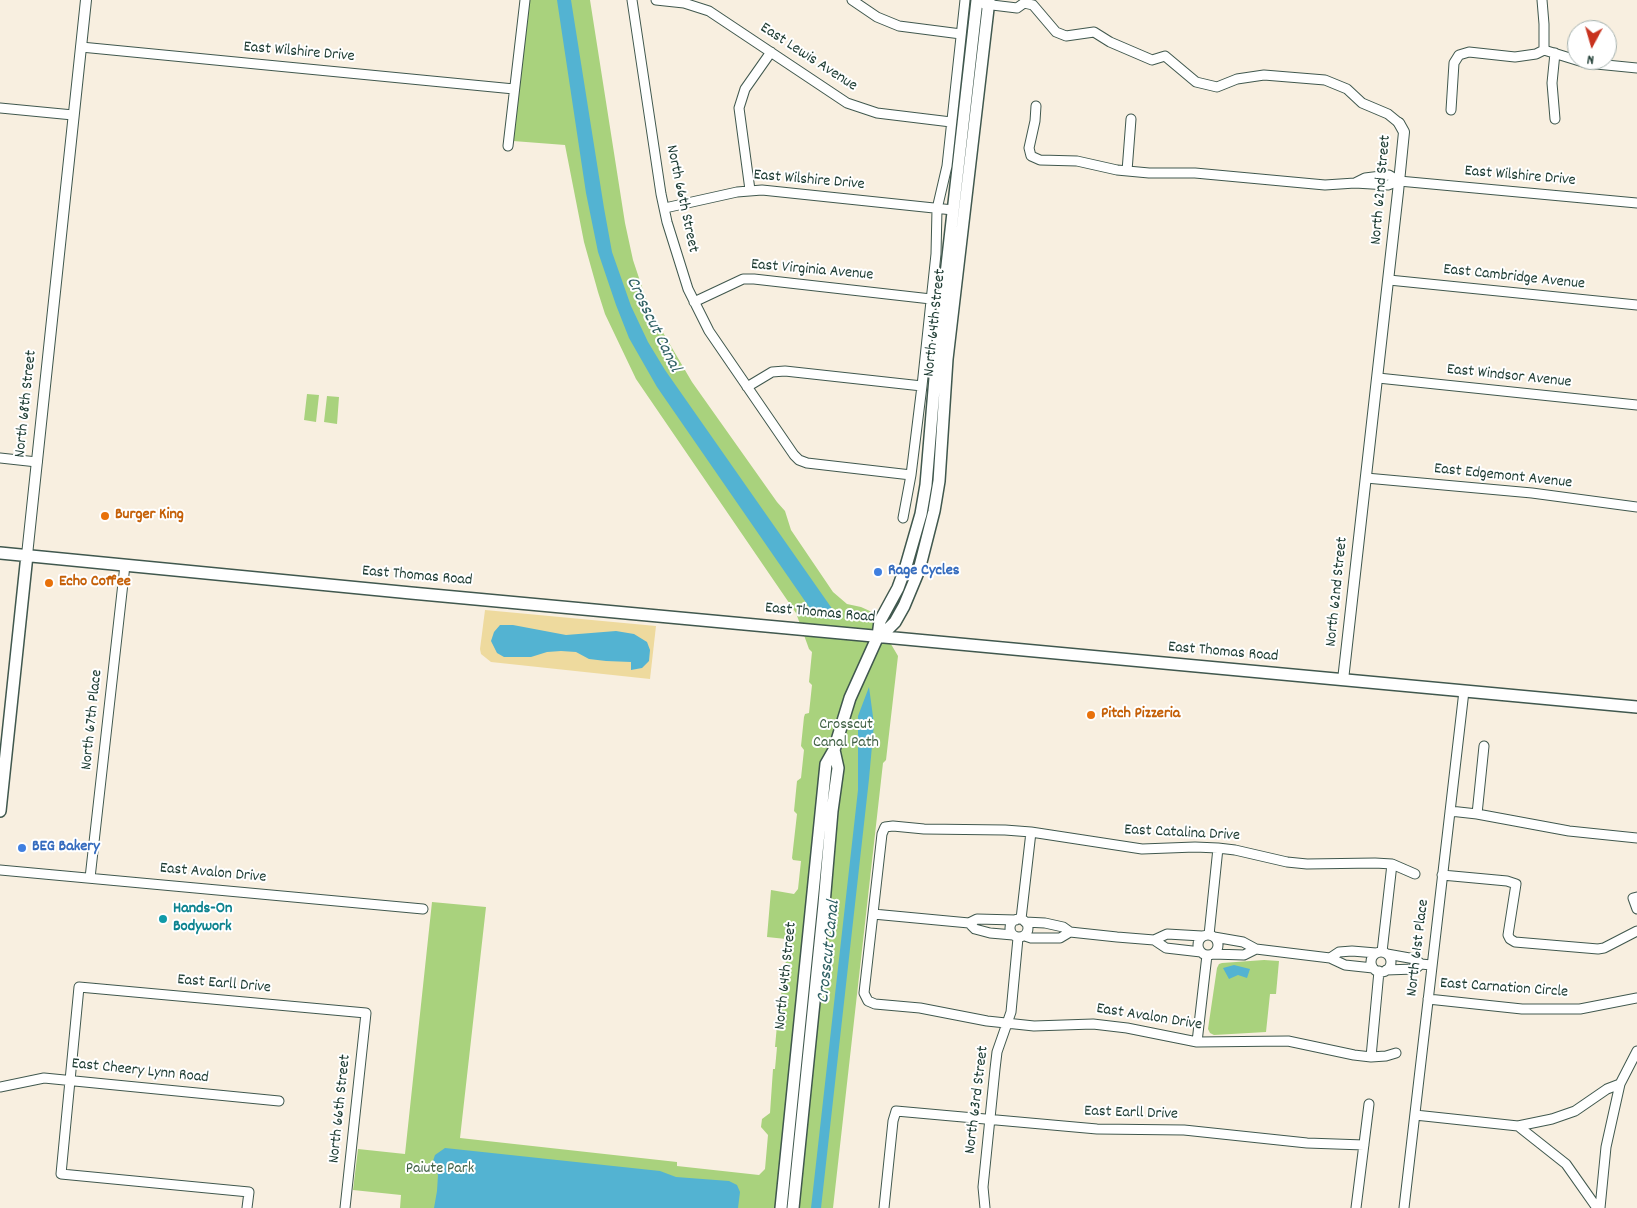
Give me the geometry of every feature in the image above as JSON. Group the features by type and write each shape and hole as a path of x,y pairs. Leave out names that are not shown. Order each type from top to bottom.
{"main road":[{"name":"North 64th Street","path":"780,1208 826,764 834,750 850,698 878,636 880,620 898,588 918,529 925,491 937,354 953,210 983,2"},
{"name":"North 64th Street","path":"878,636 895,622 913,585 928,536 937,493 947,359 965,211 983,2"},
{"path":"953,210 965,211"},
{"path":"925,491 937,493"},
{"name":"East Thomas Road","path":"0,553 1637,707"},
{"name":"North 68th Street","path":"0,811 27,555"},
{"name":"North 64th Street","path":"793,1208 832,811 838,768 834,750"}],"street":[{"name":"North 68th Street","path":"27,555 86,0"},
{"path":"508,146 525,0"},
{"name":"North 66th Street","path":"633,0 664,208 677,257 694,302 718,346 799,460 806,463 911,475"},
{"name":"East Lewis Avenue","path":"656,0 684,2 709,11 847,103 877,113 950,122"},
{"path":"852,0 877,17 899,26 961,34"},
{"name":"North 64th Street","path":"903,518 911,475 922,386 936,247 937,209 947,166 950,122 965,0"},
{"path":"1542,0 1544,50"},
{"name":"North 62nd Street","path":"983,2 1017,8 1023,2 1033,5 1056,32 1066,36 1094,32 1110,42 1152,60 1164,56 1196,82 1217,87 1237,79 1264,75 1325,80 1347,88 1362,103 1388,114 1399,123 1404,132 1343,680"},
{"name":"East Wilshire Drive","path":"81,47 514,88"},
{"path":"1451,110 1454,63 1458,55 1469,52 1515,57 1536,54 1544,50 1586,63 1637,68"},
{"path":"750,190 740,108 745,89 771,52"},
{"path":"1555,53 1552,83 1555,119"},
{"name":"East Wilshire Drive","path":"1036,106 1029,148 1031,156 1040,160 1077,161 1127,171 1159,174 1195,173 1325,185 1355,183 1368,177 1389,175 1399,181 1637,203"},
{"path":"0,108 74,115"},
{"path":"1127,171 1131,119"},
{"name":"East Wilshire Drive","path":"664,208 750,190 762,190 953,210"},
{"name":"East Virginia Avenue","path":"694,302 743,279 931,299"},
{"name":"East Cambridge Avenue","path":"1389,280 1637,305"},
{"path":"747,387 772,372 785,371 922,386"},
{"name":"East Windsor Avenue","path":"1378,378 1637,405"},
{"path":"0,458 37,462"},
{"name":"East Edgemont Avenue","path":"1366,478 1532,493 1637,507"},
{"name":"North 67th Place","path":"90,878 125,565"},
{"name":"North 61st Place","path":"1404,1208 1464,691"},
{"path":"1477,814 1484,746"},
{"path":"1450,811 1477,814 1569,831 1637,838"},
{"name":"East Catalina Drive","path":"873,914 882,834 885,827 893,826 924,829 1031,832 1142,850 1195,847 1218,848 1287,862 1307,864 1392,864 1415,874"},
{"path":"1019,936 1028,929 1021,920 1031,832"},
{"path":"1207,954 1198,944 1208,936 1218,848"},
{"path":"1382,953 1392,864"},
{"name":"East Avalon Drive","path":"0,870 423,909"},
{"path":"1442,875 1507,881 1516,884 1508,935 1515,942 1598,949 1604,948 1637,931"},
{"path":"1637,897 1633,898 1637,909"},
{"path":"873,914 969,923 977,919 1021,920 1063,926 1070,932 1154,940 1166,948 1207,954 1244,955 1256,949"},
{"name":"East Avalon Drive","path":"873,914 864,993 868,1001 874,1004 920,1008 1007,1024 1034,1026 1101,1024 1197,1042 1288,1041 1371,1057 1396,1053"},
{"path":"1019,936 1010,927 1012,923 1021,920"},
{"path":"969,923 975,929 990,933 1031,938 1060,938 1070,932"},
{"path":"1154,940 1167,934 1208,936 1244,942 1256,949 1330,958 1345,965 1379,970 1415,969 1420,964"},
{"name":"North 63rd Street","path":"985,1208 984,1187 997,1052 1010,1012 1019,936"},
{"path":"1197,1042 1207,954 1218,946 1208,936"},
{"path":"1330,958 1339,952 1371,951 1415,959 1420,964 1431,965"},
{"path":"1371,1057 1379,970 1371,960 1382,953"},
{"path":"1379,970 1391,962 1382,953"},
{"name":"East Earll Drive","path":"70,1080 79,987 366,1013"},
{"name":"East Carnation Circle","path":"1428,999 1522,1009 1571,1009 1588,1008 1637,998"},
{"name":"North 66th Street","path":"345,1208 366,1013"},
{"path":"1599,1208 1606,1147 1620,1084 1637,1051"},
{"name":"East Cheery Lynn Road","path":"0,1087 44,1078 279,1101"},
{"path":"70,1080 60,1174 249,1192 247,1208"},
{"path":"1415,1115 1518,1126 1552,1120 1575,1111 1607,1089 1620,1084"},
{"path":"1356,1208 1369,1104"},
{"name":"East Earll Drive","path":"884,1208 893,1121 896,1111 1097,1129 1184,1130 1364,1146"},
{"path":"1518,1126 1566,1164 1599,1208"}],"green space":[{"path":"525,0 590,0 625,223 633,260 655,319 692,382 785,511 791,530 833,592 847,604 872,612 898,656 886,760 883,763 833,1208 400,1208 401,1195 353,1190 358,1149 405,1154 432,902 486,907 460,1138 677,1162 677,1166 759,1175 765,1169 768,1135 761,1127 762,1119 770,1113 773,1069 775,1069 777,1047 775,1047 777,1025 779,1025 782,1004 780,1003 786,960 784,959 786,939 767,937 771,890 794,894 798,889 801,861 793,860 792,858 797,814 794,811 797,781 801,778 804,750 801,746 804,717 805,714 809,713 812,685 809,682 812,652 809,649 796,613 636,379 605,314 598,292 584,242 565,145 513,141"},
{"path":"307,394 319,395 316,422 304,420"},
{"path":"327,396 339,397 337,424 324,422"},
{"path":"1264,960 1279,961 1276,994 1270,994 1266,1032 1214,1035 1210,1033 1208,1029 1219,964"}],"sand":[{"path":"485,610 656,626 650,679 491,662 481,654 480,649"}],"water":[{"path":"557,0 571,0 612,252 631,306 648,342 665,370 840,620 816,617 657,387 629,338 598,252 586,193"},
{"path":"500,625 513,625 566,635 616,631 634,634 647,642 650,650 649,661 642,668 631,670 631,662 589,659 576,652 561,651 547,652 531,657 504,657 497,653 491,641 494,632"},
{"path":"869,687 874,724 869,779 821,1208 811,1208 858,790 858,716"},
{"path":"1234,965 1250,969 1247,978 1238,975 1229,979 1223,968"},
{"path":"445,1148 660,1171 676,1177 729,1181 737,1185 740,1192 738,1208 434,1208 438,1175 432,1164 435,1155"}],"place":[{"name":"Burger King","path":"105,516"},
{"name":"Rage Cycles","path":"878,572"},
{"name":"Echo Coffee","path":"49,583"},
{"name":"Pitch Pizzeria","path":"1091,715"},
{"name":"BEG Bakery","path":"22,848"},
{"name":"Hands-On Bodywork","path":"163,919"}],"water label":[{"name":"Crosscut Canal","path":"652,325"},
{"name":"Crosscut Canal","path":"830,952"}],"park label":[{"name":"Crosscut Canal Path","path":"846,735"},
{"name":"Paiute Park","path":"440,1170"}]}
